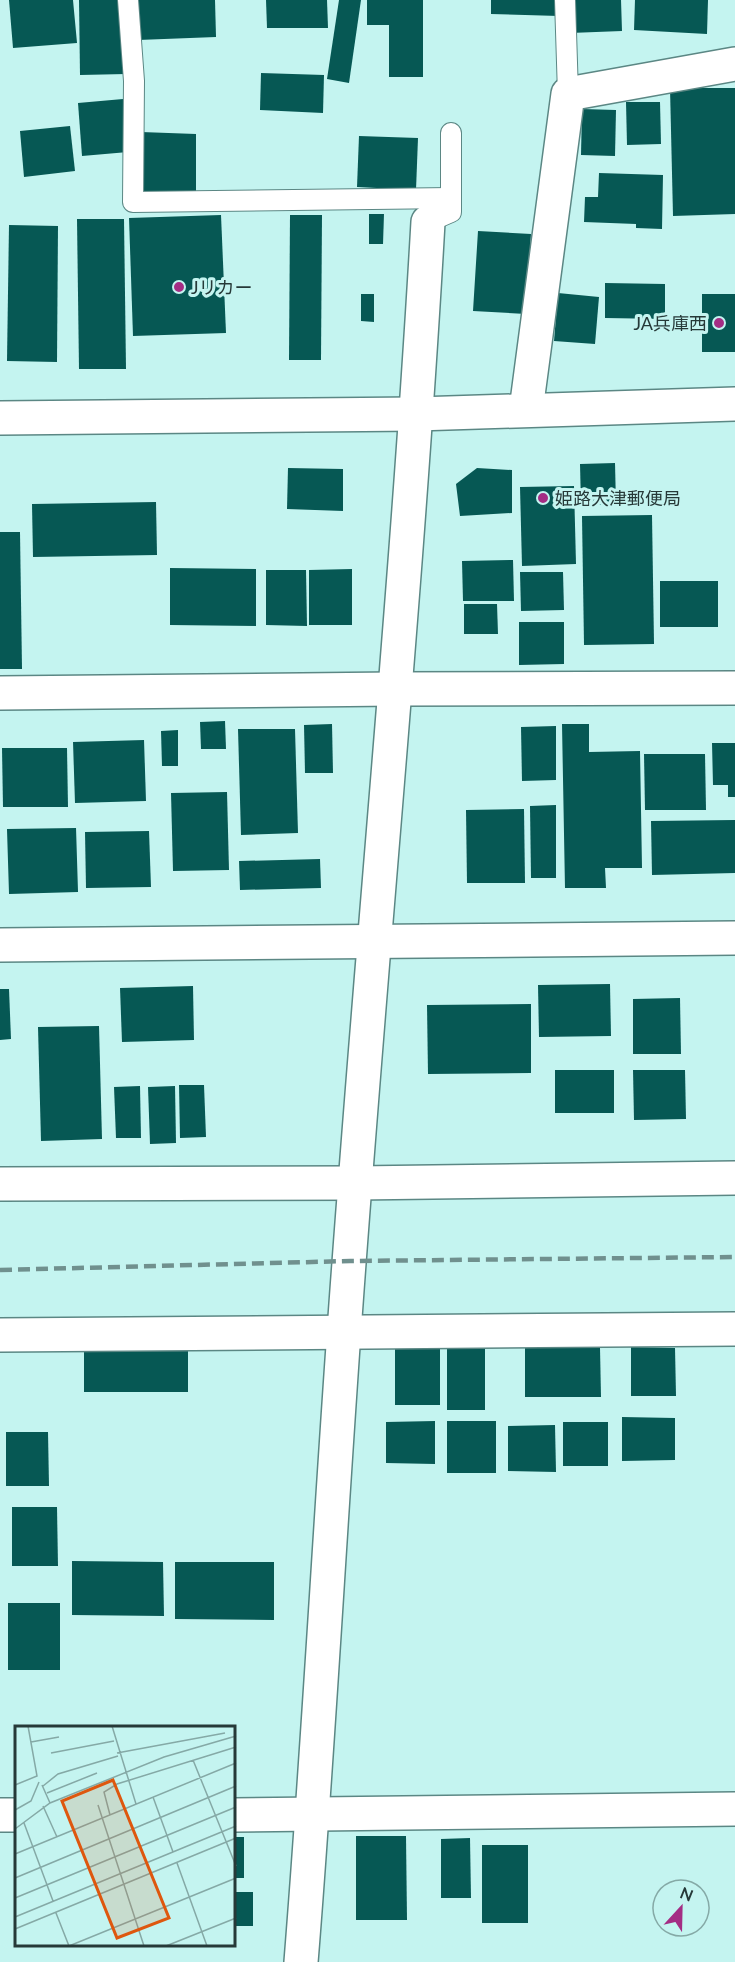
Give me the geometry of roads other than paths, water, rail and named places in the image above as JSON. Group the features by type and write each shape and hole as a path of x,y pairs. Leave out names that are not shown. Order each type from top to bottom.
{"street":[{"path":"526,410 568,94 735,64"},
{"path":"301,1962 313,1815 344,1331 417,414 428,222"},
{"path":"0,418 417,414 735,404"},
{"path":"0,693 395,688 735,688"},
{"path":"0,945 735,938"},
{"path":"0,1184 356,1183 735,1178"},
{"path":"0,1335 735,1329"},
{"path":"236,1815 735,1809"}],"lane":[{"path":"128,0 134,81 133,202 451,198"},
{"path":"565,0 568,94"},
{"path":"428,222 451,212 451,133"}],"railway":[{"path":"0,1270 350,1261 735,1257"}],"place":[{"name":"Jリカー","path":"179,287"},
{"name":"JA兵庫西","path":"719,323"},
{"name":"姫路大津郵便局","path":"543,498"}]}
